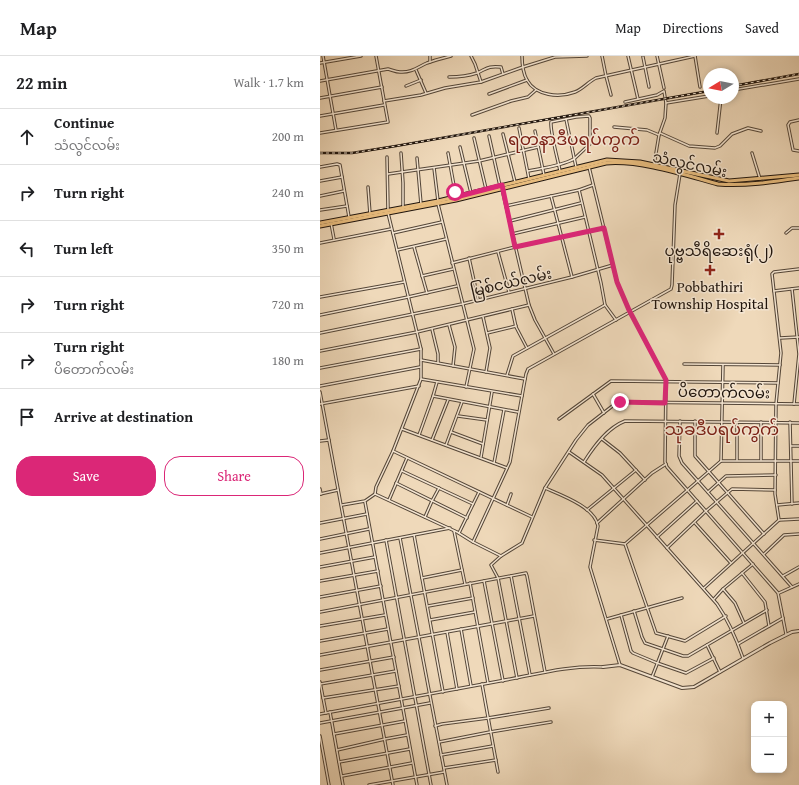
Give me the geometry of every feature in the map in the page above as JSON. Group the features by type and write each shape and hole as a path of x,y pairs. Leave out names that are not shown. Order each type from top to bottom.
{"main road":[{"name":"သံလွင်လမ်း","path":"320,224 438,203 607,160 654,165 718,184 732,185 799,178"},
{"name":"သံလွင်လမ်း","path":"320,224 331,224 370,214 388,212 421,204 438,203 486,189 606,163 628,162 729,181 799,175"}],"street":[{"path":"323,56 336,130"},
{"path":"320,63 361,56"},
{"path":"320,133 388,122 376,56"},
{"path":"430,56 430,62"},
{"path":"320,81 378,70 388,69 399,72 408,72 416,70 430,62 451,56"},
{"path":"471,56 481,82"},
{"path":"522,56 523,67 527,80 540,93 549,95 567,95 584,88 596,78 695,56 700,87"},
{"path":"384,101 481,82 555,57 587,56"},
{"path":"602,56 611,95"},
{"path":"628,56 638,99"},
{"path":"657,56 664,88"},
{"path":"642,57 649,87"},
{"path":"449,77 465,76 488,67 501,67 504,74"},
{"path":"416,70 426,93"},
{"path":"739,89 799,79"},
{"path":"406,86 421,80"},
{"path":"488,94 527,80"},
{"path":"320,98 382,87"},
{"path":"472,115 511,101 528,97 536,90"},
{"path":"625,102 657,95 664,91 666,103 665,118 659,134 654,165"},
{"path":"666,103 703,97"},
{"path":"320,116 384,104"},
{"path":"717,134 720,104"},
{"path":"528,171 559,164 574,159 590,144 589,116 551,122 550,125 559,164 560,171"},
{"path":"566,119 576,167"},
{"path":"799,120 790,122 788,125 794,150 799,151"},
{"path":"614,127 647,130 689,146 715,148 720,146 732,134 748,128 762,131"},
{"path":"519,128 529,179"},
{"path":"535,131 544,175"},
{"path":"503,134 516,182"},
{"path":"489,136 490,146 506,206 529,305 535,320 554,354"},
{"path":"474,138 486,189"},
{"path":"460,147 472,193"},
{"path":"388,174 479,161 538,147"},
{"path":"401,153 403,173 403,208"},
{"path":"448,153 449,166 456,197"},
{"path":"752,153 760,179"},
{"path":"341,505 365,501 375,494 376,487 393,452 421,379 421,349 388,212 387,157"},
{"path":"417,158 421,204"},
{"path":"320,167 338,164 340,166 349,219"},
{"path":"589,167 617,282 630,313 666,382 666,464 778,593 786,634"},
{"path":"434,168 442,222 474,350 466,387"},
{"path":"473,542 510,462 518,412 528,369 671,289 675,205 681,172"},
{"path":"320,182 342,177"},
{"path":"506,206 579,190 593,185"},
{"path":"368,187 370,214"},
{"path":"579,190 605,305 616,320"},
{"path":"320,196 344,191"},
{"path":"551,196 572,277"},
{"path":"509,221 581,202"},
{"path":"320,210 347,206"},
{"path":"512,234 584,217"},
{"path":"392,233 442,222"},
{"path":"331,224 334,240"},
{"path":"452,263 515,247 604,228"},
{"path":"786,233 792,228 799,228"},
{"path":"320,243 392,229"},
{"path":"397,251 446,239"},
{"path":"414,246 427,293"},
{"path":"498,251 509,292"},
{"path":"469,258 479,300"},
{"name":"မြစ်ငယ်လမ်း","path":"320,333 462,304 572,277 613,265"},
{"path":"422,276 453,269"},
{"path":"779,520 776,490 776,404 781,353 772,274 774,272 799,269"},
{"path":"320,297 404,282"},
{"path":"320,315 408,298 457,286"},
{"path":"774,291 799,288"},
{"path":"792,289 799,354 794,404"},
{"path":"320,351 432,329 529,305"},
{"path":"507,375 513,356 605,305"},
{"path":"512,309 516,326 527,348"},
{"path":"483,317 490,348 486,372"},
{"path":"449,325 455,347 453,366"},
{"path":"487,333 516,326"},
{"path":"432,329 438,354 438,363"},
{"path":"780,338 798,337"},
{"path":"320,368 421,349"},
{"path":"421,360 525,379"},
{"path":"684,364 780,365"},
{"path":"721,461 723,365"},
{"path":"320,386 421,367"},
{"path":"421,379 522,396"},
{"path":"419,435 437,382"},
{"path":"559,419 611,382 778,383"},
{"path":"321,404 419,386"},
{"path":"320,392 321,404 352,561 393,785"},
{"path":"481,458 492,392"},
{"path":"593,394 604,413"},
{"path":"433,396 518,412"},
{"path":"432,440 448,400"},
{"path":"446,445 462,402"},
{"name":"ပိတောက်လမ်း","path":"501,556 522,543 545,488 588,425 620,402 799,404"},
{"path":"494,463 504,410"},
{"path":"457,416 487,420"},
{"path":"584,462 601,438 620,423 625,421 799,423"},
{"path":"680,421 680,459 792,587"},
{"path":"695,421 695,456 764,534"},
{"path":"737,422 737,460"},
{"path":"760,460 761,422"},
{"path":"790,422 792,504"},
{"path":"402,429 507,468"},
{"path":"451,432 483,444"},
{"path":"601,438 620,453 645,480"},
{"path":"320,441 329,440"},
{"path":"790,446 799,446"},
{"path":"393,452 532,517"},
{"path":"569,452 602,474 646,525 704,588 726,616 743,658"},
{"path":"389,500 407,458"},
{"path":"626,544 697,480 721,461 799,461"},
{"path":"597,523 645,480 666,464"},
{"path":"587,510 636,470"},
{"path":"402,471 474,504"},
{"path":"708,492 726,476 776,475"},
{"path":"396,483 467,518"},
{"path":"425,517 439,488"},
{"path":"545,488 575,502 587,510 597,523 598,526 594,540 590,567 620,665"},
{"path":"320,489 320,494 338,490"},
{"path":"668,548 706,511 728,494 732,489 776,490"},
{"path":"459,533 480,492"},
{"path":"375,494 450,528 473,542 501,556 491,565 498,578 516,678"},
{"path":"507,505 511,494"},
{"path":"365,501 417,785"},
{"path":"657,537 697,501"},
{"path":"777,505 799,503"},
{"path":"320,523 367,514"},
{"path":"704,588 779,520 799,519"},
{"path":"694,523 731,564"},
{"path":"320,553 450,528"},
{"path":"320,539 370,529"},
{"path":"454,530 464,584"},
{"path":"764,554 784,535 799,534"},
{"path":"414,535 443,692"},
{"path":"400,538 446,785"},
{"path":"386,540 431,785"},
{"path":"594,540 626,544"},
{"path":"626,544 656,632 685,641 726,616"},
{"path":"320,567 375,557"},
{"path":"714,600 723,589 753,564"},
{"path":"783,576 799,567"},
{"path":"422,578 462,570"},
{"path":"320,580 378,571"},
{"path":"742,573 766,602 769,626"},
{"path":"320,612 425,593 484,580 527,574 545,672"},
{"path":"511,576 530,675"},
{"path":"484,580 503,681"},
{"path":"470,583 488,683"},
{"path":"778,593 799,584"},
{"path":"320,597 381,586"},
{"path":"723,589 735,603 744,623"},
{"path":"428,606 473,598"},
{"path":"606,620 682,598"},
{"path":"634,611 645,643 682,656 688,656 767,610"},
{"path":"430,620 475,612"},
{"path":"320,626 386,615"},
{"path":"621,615 631,651 633,653 686,673 714,658"},
{"path":"320,655 534,616"},
{"path":"738,644 783,618"},
{"path":"320,641 388,629"},
{"path":"461,629 472,686"},
{"path":"320,714 545,672 588,666 603,667 620,665 682,688 694,687 786,634 799,631"},
{"path":"447,632 457,689"},
{"path":"652,677 668,636"},
{"path":"707,645 720,672"},
{"path":"320,670 394,657"},
{"path":"326,713 320,683 396,671"},
{"path":"482,684 498,772"},
{"path":"323,698 398,686"},
{"path":"320,722 430,703"},
{"path":"435,726 549,708"},
{"path":"330,712 343,785"},
{"path":"334,734 405,721"},
{"path":"438,743 490,732 551,722"},
{"path":"337,750 408,735"},
{"path":"320,736 329,785"},
{"path":"441,755 493,746"},
{"path":"339,762 410,749"},
{"path":"443,768 496,760"},
{"path":"342,776 413,763"},
{"path":"369,785 444,772"}],"railway":[{"path":"739,85 799,74"},
{"path":"320,153 352,153 396,146 703,92"}],"place":[{"name":"ပုဗ္ဗသီရိဆေးရုံ(၂)","path":"719,234"},
{"name":"Pobbathiri Township Hospital","path":"710,270"}],"district":[{"name":"ရတနာဒီပရပ်ကွက်","path":"574,138"},
{"name":"သုခဒီပရပ်ကွက်","path":"722,428"}],"route":[{"path":"455,192 456,197 502,185 515,247 604,228 617,282 629,310 666,380 665,403 620,402"}]}
